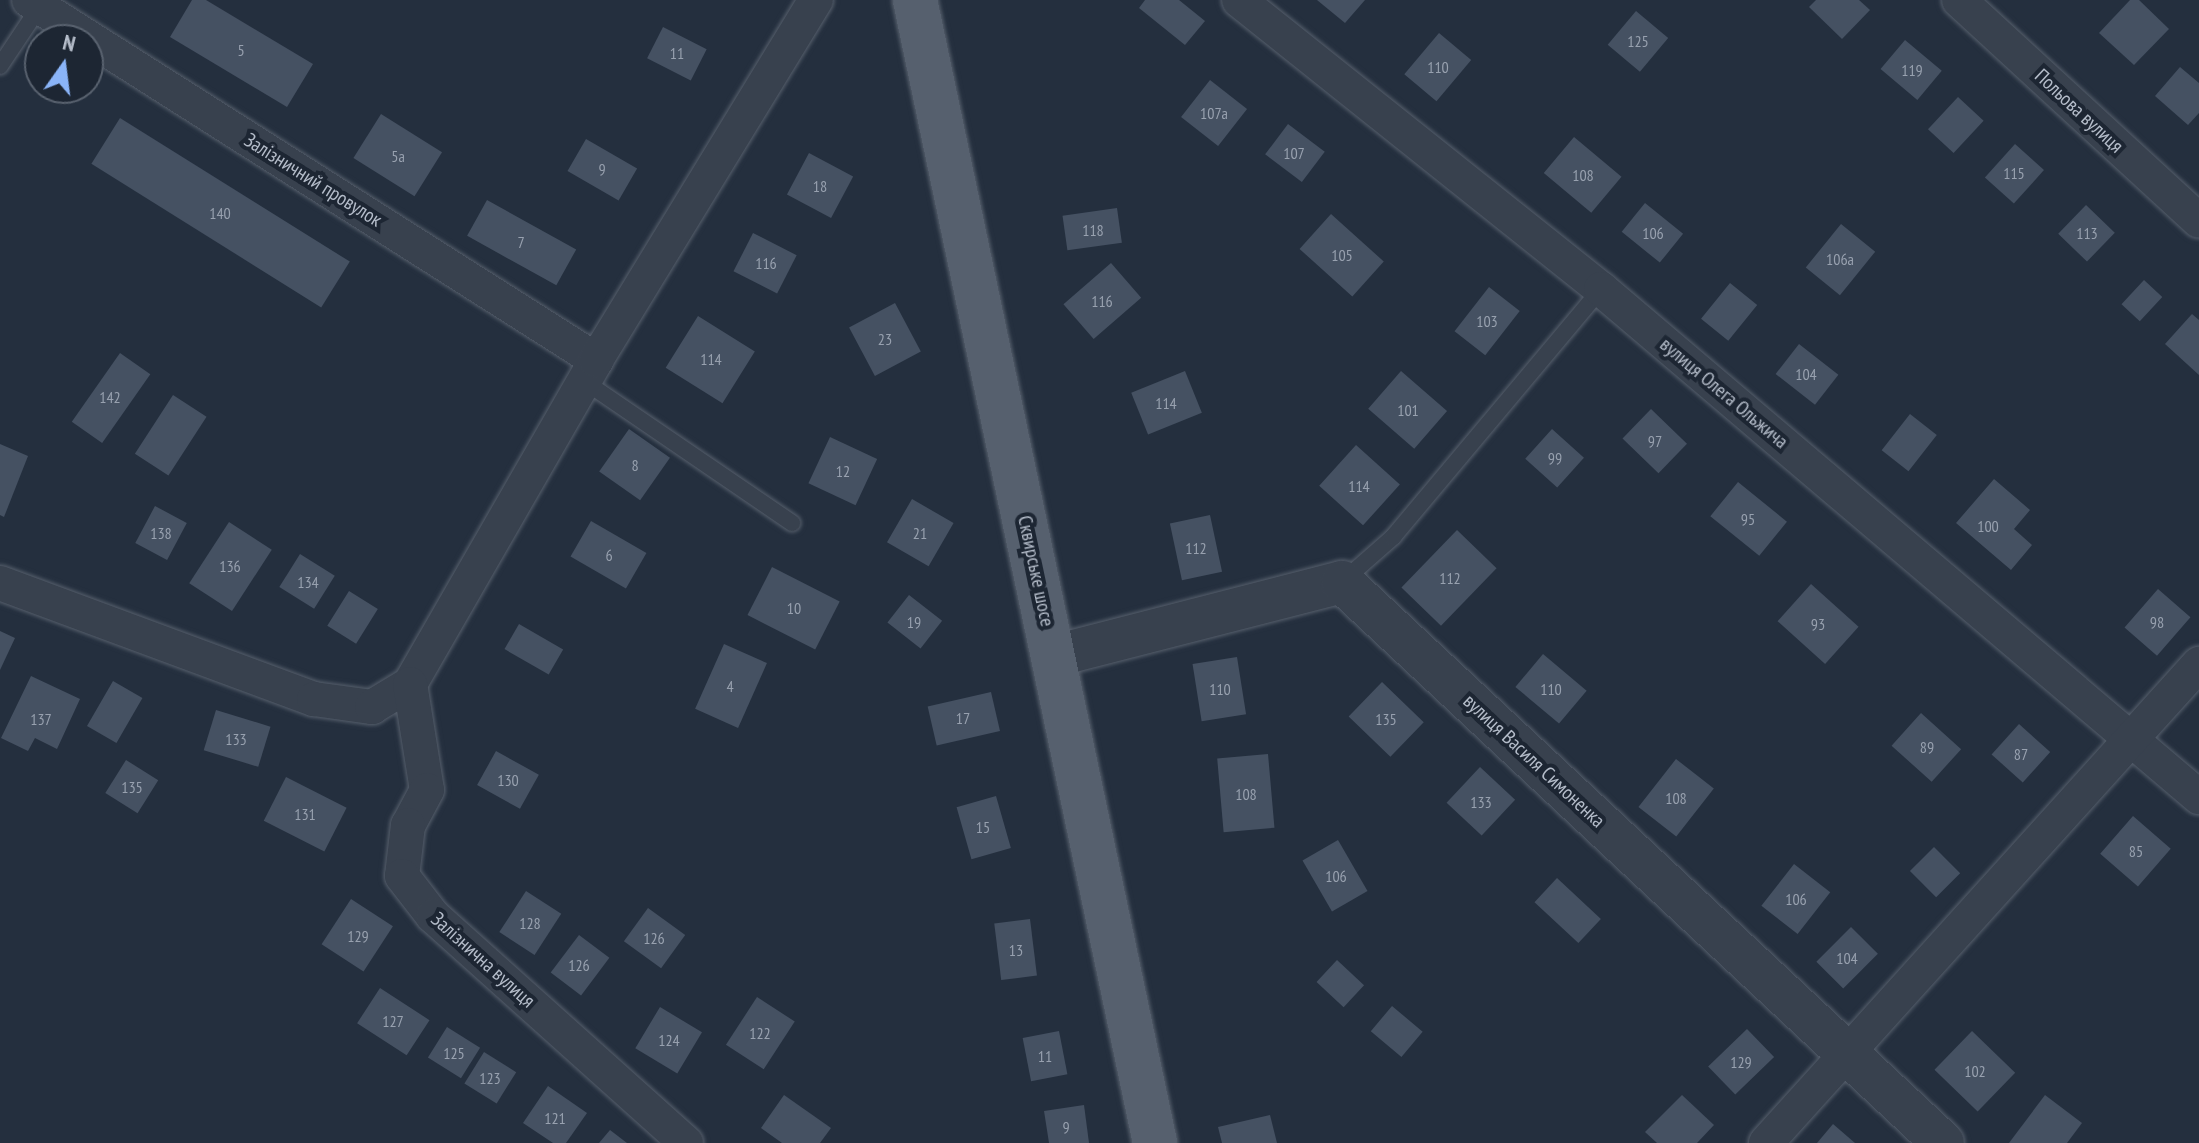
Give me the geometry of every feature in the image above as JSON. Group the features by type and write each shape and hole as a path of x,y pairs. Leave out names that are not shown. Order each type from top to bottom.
{"main road":[{"name":"Сквирське шосе","path":"915,0 1155,1143"}],"street":[{"path":"0,583 314,699 372,707 410,684 590,370 816,0"},
{"name":"вулиця Олега Ольжича","path":"1239,0 1601,289 2199,797"},
{"name":"Польова вулиця","path":"1959,0 2199,221"},
{"name":"Залізничний провулок","path":"34,3 590,370"},
{"path":"1054,656 1342,582"},
{"name":"вулиця Василя Симоненка","path":"1342,582 1943,1143"},
{"path":"1766,1143 1844,1051 2134,741 2199,664"},
{"name":"Залізнична вулиця","path":"410,684 427,790 408,825 402,876 433,916 686,1143"}],"lane":[{"path":"0,66 34,3"},
{"path":"1342,582 1393,537 1601,289"},
{"path":"590,370 792,523"}],"building":[{"path":"192,0 206,0 313,64 287,107 170,37"},
{"path":"1145,0 1179,0 1205,21 1185,45 1139,8"},
{"path":"1317,0 1365,0 1345,23"},
{"path":"1816,0 1859,0 1870,10 1842,39 1809,7"},
{"path":"2130,0 2139,0 2169,29 2134,65 2099,33"},
{"path":"1636,11 1668,38 1640,72 1608,45"},
{"path":"663,27 707,49 691,80 647,58"},
{"path":"1439,33 1471,60 1436,101 1404,74"},
{"path":"1905,40 1942,71 1917,100 1881,69"},
{"path":"2180,67 2199,83 2199,113 2188,125 2155,96"},
{"path":"1210,80 1247,109 1218,146 1181,117"},
{"path":"1958,97 1984,121 1954,153 1928,129"},
{"path":"381,114 442,152 415,196 353,158"},
{"path":"120,118 350,262 321,307 91,164"},
{"path":"1288,124 1325,152 1302,182 1265,154"},
{"path":"1574,137 1621,177 1591,213 1544,173"},
{"path":"586,139 637,168 619,201 568,171"},
{"path":"2015,144 2044,170 2014,204 1985,177"},
{"path":"809,153 853,176 831,218 787,194"},
{"path":"487,200 576,249 556,285 467,236"},
{"path":"1645,203 1683,234 1660,263 1622,232"},
{"path":"2086,205 2115,233 2087,262 2058,234"},
{"path":"1117,208 1122,243 1067,250 1063,216"},
{"path":"1331,214 1384,262 1352,296 1300,249"},
{"path":"1841,224 1875,252 1840,295 1806,268"},
{"path":"753,233 797,255 777,294 733,271"},
{"path":"1111,263 1141,298 1094,339 1063,304"},
{"path":"2144,280 2162,297 2140,321 2121,304"},
{"path":"1730,283 1757,305 1728,341 1701,319"},
{"path":"1489,287 1520,311 1485,355 1455,331"},
{"path":"895,303 921,352 875,376 849,327"},
{"path":"2192,314 2199,320 2199,375 2165,344"},
{"path":"698,316 755,352 722,403 666,368"},
{"path":"1799,344 1838,375 1815,405 1776,374"},
{"path":"120,353 150,374 102,443 72,422"},
{"path":"1185,371 1202,413 1148,434 1131,393"},
{"path":"1401,371 1447,411 1414,449 1368,409"},
{"path":"173,395 207,417 168,475 135,454"},
{"path":"1651,409 1687,444 1658,473 1623,438"},
{"path":"1910,414 1937,435 1908,471 1882,450"},
{"path":"629,429 670,458 640,500 599,472"},
{"path":"1552,429 1584,458 1557,487 1525,459"},
{"path":"830,437 877,459 856,505 808,483"},
{"path":"0,444 28,456 4,517 0,515"},
{"path":"1356,445 1400,484 1363,525 1319,486"},
{"path":"1994,479 2030,510 2014,529 2032,545 2011,570 1956,523"},
{"path":"1738,482 1787,522 1759,556 1710,516"},
{"path":"912,499 954,523 929,566 887,542"},
{"path":"155,506 187,523 167,560 135,543"},
{"path":"1210,515 1222,572 1182,580 1170,524"},
{"path":"591,521 646,553 626,589 570,557"},
{"path":"229,522 272,550 232,611 189,583"},
{"path":"1457,530 1497,568 1441,626 1401,588"},
{"path":"300,554 335,576 314,609 279,587"},
{"path":"772,567 840,602 815,650 747,615"},
{"path":"1811,584 1859,627 1825,664 1778,621"},
{"path":"2158,589 2190,617 2157,656 2125,627"},
{"path":"349,591 378,609 356,644 327,626"},
{"path":"909,595 942,621 921,648 887,623"},
{"path":"519,624 563,650 549,675 504,649"},
{"path":"0,631 15,638 0,670"},
{"path":"724,644 767,663 738,728 695,709"},
{"path":"1543,654 1587,691 1559,724 1515,687"},
{"path":"1237,657 1246,714 1202,721 1193,664"},
{"path":"31,676 80,699 57,749 35,738 28,751 1,738"},
{"path":"113,681 142,698 116,743 87,726"},
{"path":"1382,682 1424,722 1390,757 1349,717"},
{"path":"991,692 1000,731 937,746 928,707"},
{"path":"216,710 271,727 258,767 204,750"},
{"path":"1921,713 1961,749 1932,782 1892,746"},
{"path":"2019,724 2050,752 2023,783 1992,754"},
{"path":"496,751 539,775 520,809 477,785"},
{"path":"1268,754 1274,828 1224,832 1217,758"},
{"path":"1676,759 1714,789 1676,837 1638,807"},
{"path":"126,760 158,780 138,813 105,793"},
{"path":"1480,767 1515,800 1482,836 1447,803"},
{"path":"286,777 347,808 324,852 264,821"},
{"path":"996,796 1011,848 971,859 957,807"},
{"path":"2133,816 2171,849 2138,887 2100,854"},
{"path":"1338,840 1368,891 1332,912 1302,860"},
{"path":"1934,847 1960,873 1936,897 1910,871"},
{"path":"1794,864 1830,892 1798,934 1761,906"},
{"path":"1557,878 1601,919 1578,943 1534,902"},
{"path":"526,891 561,914 535,955 499,932"},
{"path":"351,899 393,926 364,972 322,944"},
{"path":"648,908 685,935 661,968 624,941"},
{"path":"1030,919 1037,976 1001,980 994,923"},
{"path":"1851,927 1878,954 1843,989 1816,962"},
{"path":"579,935 609,958 581,995 551,973"},
{"path":"1337,960 1364,985 1344,1007 1317,982"},
{"path":"380,988 429,1020 407,1055 357,1023"},
{"path":"757,997 795,1022 764,1069 726,1045"},
{"path":"1392,1006 1423,1032 1401,1057 1371,1031"},
{"path":"660,1007 702,1032 677,1073 635,1048"},
{"path":"447,1027 480,1048 461,1078 428,1058"},
{"path":"1747,1029 1774,1057 1735,1095 1708,1067"},
{"path":"1059,1031 1067,1074 1031,1081 1023,1038"},
{"path":"1972,1031 2015,1073 1978,1112 1934,1070"},
{"path":"484,1052 516,1072 497,1104 464,1083"},
{"path":"548,1086 587,1113 566,1143 553,1143 523,1123"},
{"path":"784,1095 831,1128 820,1143 782,1143 761,1128"},
{"path":"1682,1095 1714,1125 1697,1143 1657,1143 1645,1132"},
{"path":"2045,1095 2082,1123 2067,1143 2009,1143"},
{"path":"1084,1105 1089,1143 1049,1143 1044,1111"},
{"path":"1270,1115 1277,1143 1222,1143 1218,1127"},
{"path":"1833,1124 1855,1143 1817,1143"},
{"path":"610,1130 627,1143 599,1143"}]}
